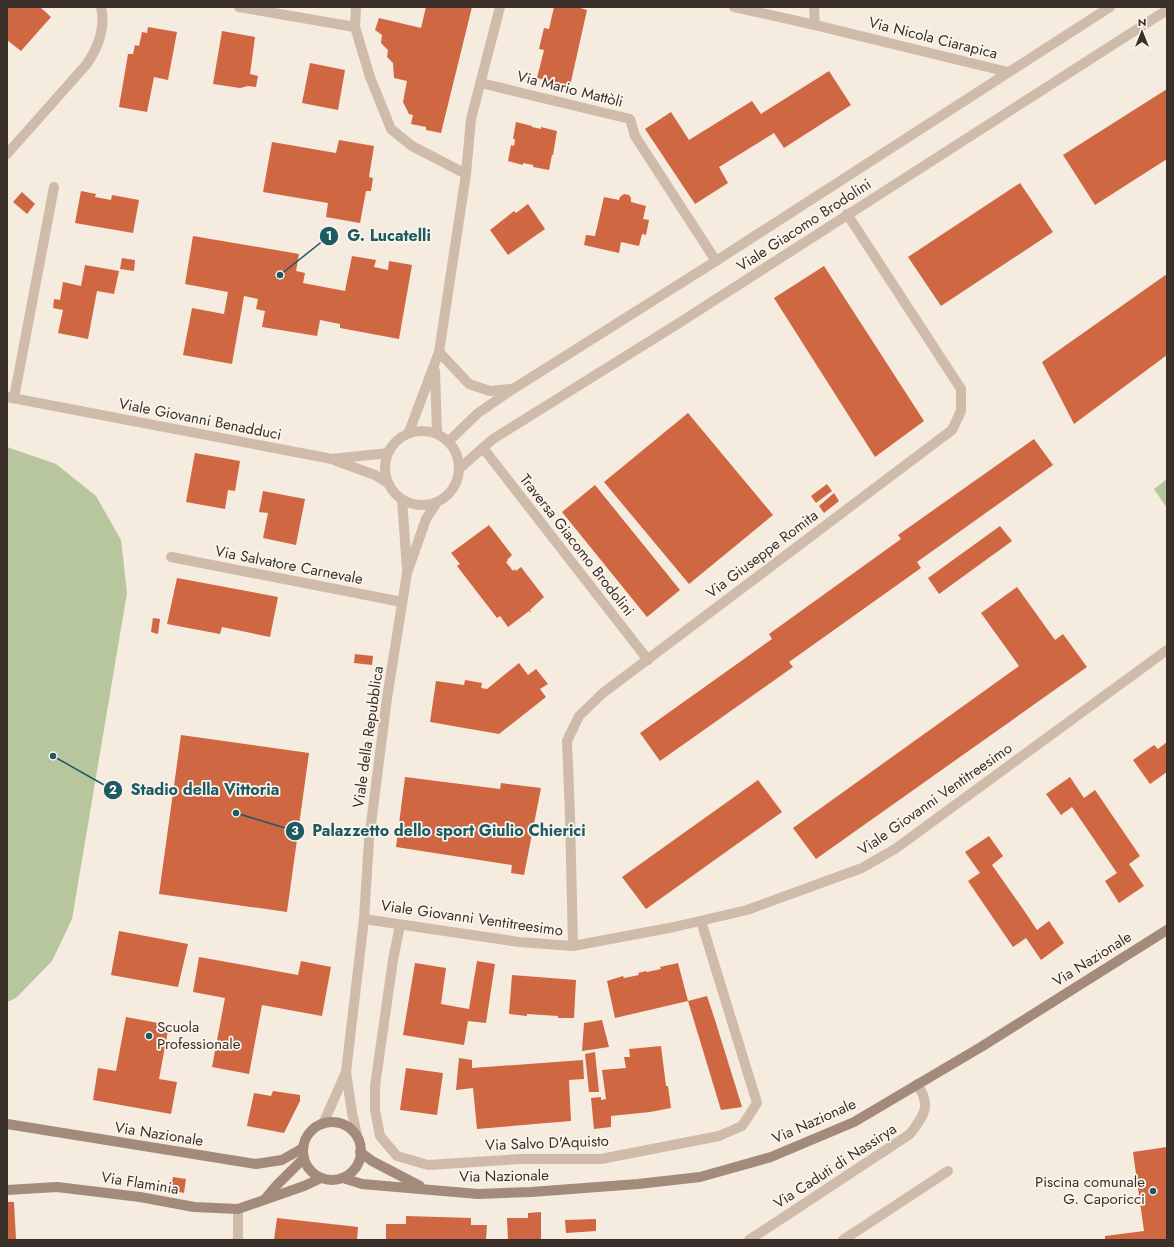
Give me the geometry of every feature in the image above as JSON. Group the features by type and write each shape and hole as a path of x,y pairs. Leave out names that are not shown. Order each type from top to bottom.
{"main road":[{"name":"Via Nazionale","path":"343,1178 362,1184 478,1194 532,1192 638,1184 700,1176 771,1157 847,1125 982,1047 1167,930"},
{"path":"333,1123 343,1125 352,1131 358,1140 360,1152 359,1160 356,1167 343,1178 336,1180 321,1178 313,1173 307,1166 303,1153 305,1140 309,1133 315,1128 323,1124 333,1123"},
{"name":"Via Nazionale","path":"7,1124 256,1164 282,1160 303,1153"},
{"name":"Via Nazionale","path":"360,1152 372,1162 426,1189"},
{"name":"Via Flaminia","path":"266,1198 303,1153"},
{"name":"Via Flaminia","path":"7,1190 57,1187 140,1197 194,1207 238,1209 304,1186 321,1178"}],"street":[{"path":"7,154 86,65 95,52 101,38 101,7"},
{"path":"239,7 355,27"},
{"path":"356,7 355,27 370,77 390,129 412,146 466,174"},
{"path":"409,432 439,352 466,174 471,119 500,7"},
{"name":"Via Nicola Ciarapica","path":"734,7 757,9 815,25 1008,72"},
{"path":"814,7 815,25"},
{"name":"Viale Giacomo Brodolini","path":"449,441 478,413 513,389 716,261 1110,7"},
{"name":"Viale Giacomo Brodolini","path":"460,468 493,439 679,324 847,214 1167,10"},
{"name":"Via Mario Mattòli","path":"481,83 630,119 635,136 716,261"},
{"path":"11,397 54,187"},
{"name":"Via Giuseppe Romita","path":"573,946 567,741 579,716 603,694 952,430 960,411 960,389 847,214"},
{"name":"Viale Giacomo Brodolini","path":"439,352 469,384 490,391 513,389"},
{"path":"434,367 437,433"},
{"name":"Viale Giovanni Benadduci","path":"11,397 332,459 388,453"},
{"path":"418,430 437,433 449,441 455,449 459,458 460,468 458,478 454,488 447,496 437,502 425,505 413,504 402,499 394,492 388,483 385,473 385,463 388,453 393,444 400,437 409,432 418,430"},
{"name":"Traversa Giacomo Brodolini","path":"483,448 648,660"},
{"path":"332,459 375,475 388,483"},
{"name":"Viale della Repubblica","path":"402,499 407,574"},
{"name":"Viale della Repubblica","path":"358,1140 352,1113 346,1072 364,919 369,840 387,698 407,574 426,520 437,502"},
{"name":"Via Salvatore Carnevale","path":"171,557 402,602"},
{"name":"Viale Giovanni Ventitreesimo","path":"364,919 519,942 573,946 674,927 747,910 862,868 895,849 1167,650"},
{"name":"Via Salvo D'Aquisto","path":"400,925 376,1086 375,1110 380,1136 397,1156 428,1165 520,1159 601,1159 719,1136 742,1126 757,1104 701,921"},
{"name":"Viale della Repubblica","path":"323,1124 346,1072"},
{"name":"Via Caduti di Nassirya","path":"749,1240 910,1134 922,1117 926,1103 924,1094 917,1084"},
{"path":"843,1240 948,1171"},
{"path":"238,1209 238,1240"}],"green space":[{"path":"7,447 56,464 96,496 121,540 127,593 72,919 52,961 16,998 7,1002"},
{"path":"1167,479 1167,508 1154,489"}],"building":[{"path":"7,7 40,7 51,17 21,51 7,40"},
{"path":"426,7 472,7 441,133 426,130 426,127 411,124 413,115 409,114 403,102 407,81 394,78 393,63 387,57 388,50 381,43 382,35 375,30 379,18 421,28"},
{"path":"554,7 577,7 587,10 570,86 537,78 544,50 539,49 544,28 549,29"},
{"path":"148,27 177,32 168,80 154,77 147,112 119,107 128,54 133,54 135,45 139,46 142,32 147,33"},
{"path":"222,31 255,37 250,74 258,76 256,87 248,86 240,88 213,84"},
{"path":"310,63 345,70 338,110 302,103"},
{"path":"829,71 851,105 784,148 774,133 719,167 728,183 695,204 645,129 671,112 689,140 752,101 761,114"},
{"path":"1167,89 1167,159 1095,205 1063,155"},
{"path":"516,122 541,129 541,127 557,131 549,170 533,167 533,165 523,163 523,165 508,161 511,145 514,146 515,139 513,139"},
{"path":"339,140 374,146 369,177 373,178 371,191 366,191 360,223 326,217 328,203 263,192 272,142 336,153"},
{"path":"1020,183 1053,232 941,306 908,257"},
{"path":"81,191 96,194 95,197 111,200 112,195 139,200 133,233 75,223"},
{"path":"22,192 35,204 27,214 13,202"},
{"path":"624,194 629,195 631,202 646,206 643,219 649,220 646,235 642,234 639,246 621,242 619,253 584,245 586,235 595,236 604,197 619,200"},
{"path":"528,204 545,229 508,255 490,230 514,211 516,213"},
{"path":"193,236 299,254 296,271 305,273 303,283 345,291 352,256 376,260 374,267 388,270 389,261 412,265 399,339 340,328 340,324 320,320 317,336 262,327 265,311 256,309 258,299 244,296 232,364 183,355 192,308 224,314 228,292 185,284"},
{"path":"122,258 135,260 134,271 120,269"},
{"path":"85,265 119,271 114,294 97,291 88,339 58,333 63,310 53,308 54,299 60,300 63,282 81,286"},
{"path":"824,266 924,421 875,457 774,298"},
{"path":"1167,274 1167,355 1074,424 1042,362"},
{"path":"688,413 773,515 689,584 604,482"},
{"path":"1034,439 1053,465 917,562 921,568 789,662 793,667 660,761 640,733 772,639 769,634 901,539 898,535"},
{"path":"195,453 240,461 235,491 228,490 225,509 186,502"},
{"path":"827,484 832,491 816,503 811,496"},
{"path":"595,485 680,590 647,617 562,512"},
{"path":"263,491 305,499 296,545 263,538 268,513 259,512"},
{"path":"834,493 839,501 824,513 819,506"},
{"path":"489,525 512,555 506,562 513,571 515,569 516,571 521,567 544,597 530,610 531,613 529,611 508,627 500,616 497,618 457,566 460,564 451,553"},
{"path":"1000,526 1012,541 939,594 928,578"},
{"path":"177,578 278,597 270,637 222,627 220,634 167,624"},
{"path":"1017,587 1055,640 1063,634 1087,667 816,859 793,828 1019,666 981,613"},
{"path":"153,618 160,619 158,634 151,632"},
{"path":"355,654 373,656 372,665 354,663"},
{"path":"519,663 528,675 536,669 548,684 540,689 546,697 499,734 430,722 436,681 464,685 465,680 482,683 481,688 487,689"},
{"path":"181,735 309,753 287,912 159,894"},
{"path":"1167,742 1167,772 1150,784 1133,760 1154,745 1158,749"},
{"path":"405,777 500,789 501,783 541,788 524,875 511,873 512,865 396,847"},
{"path":"1070,777 1084,798 1095,790 1140,856 1129,864 1144,886 1119,903 1105,881 1117,873 1072,807 1061,815 1046,794"},
{"path":"758,780 782,812 646,909 622,877"},
{"path":"989,836 1003,856 992,865 1037,930 1049,921 1064,943 1041,960 1026,938 1013,947 968,881 980,873 965,852"},
{"path":"119,931 188,944 178,987 111,975"},
{"path":"199,957 298,975 301,961 331,967 322,1016 262,1005 249,1074 212,1067 225,998 193,992"},
{"path":"477,961 495,964 486,1023 468,1021 464,1045 403,1035 415,963 446,968 441,1004 469,1009"},
{"path":"678,963 688,1001 615,1018 607,981 623,976 624,978 639,975 638,973 661,969 660,967"},
{"path":"512,975 576,980 574,1018 509,1014"},
{"path":"707,996 742,1107 721,1110 688,1001"},
{"path":"126,1017 169,1025 159,1079 177,1082 171,1114 93,1100 98,1068 116,1071"},
{"path":"602,1020 609,1047 582,1051 584,1023"},
{"path":"661,1046 666,1086 668,1086 671,1108 611,1116 611,1127 594,1129 591,1098 601,1097 601,1100 606,1099 602,1070 626,1068 624,1057 630,1057 629,1049"},
{"path":"595,1052 599,1092 589,1092 585,1054"},
{"path":"459,1058 472,1060 472,1068 583,1060 584,1079 569,1080 571,1121 477,1129 473,1088 456,1090"},
{"path":"406,1068 443,1073 437,1115 400,1110"},
{"path":"273,1091 300,1095 300,1101 284,1133 247,1126 254,1093 271,1096"},
{"name":"Piscina comunale G. Caporicci","path":"1167,1147 1167,1240 1105,1240 1105,1236 1144,1231 1133,1152"},
{"path":"173,1177 186,1179 184,1193 170,1190"},
{"path":"7,1202 14,1202 16,1240 7,1240"},
{"path":"541,1212 541,1240 508,1240 507,1218 528,1218 528,1213"},
{"path":"406,1216 471,1218 471,1225 487,1225 486,1240 386,1240 386,1224 406,1224"},
{"path":"277,1218 358,1227 357,1240 274,1240"},
{"path":"596,1219 596,1231 566,1233 565,1220"}],"place":[{"name":"G. Lucatelli","path":"280,275"},
{"name":"Stadio della Vittoria","path":"53,756"},
{"name":"Palazzetto dello sport Giulio Chierici","path":"236,813"},
{"name":"Scuola Professionale","path":"149,1036"},
{"name":"Piscina comunale G. Caporicci","path":"1153,1191"}]}
